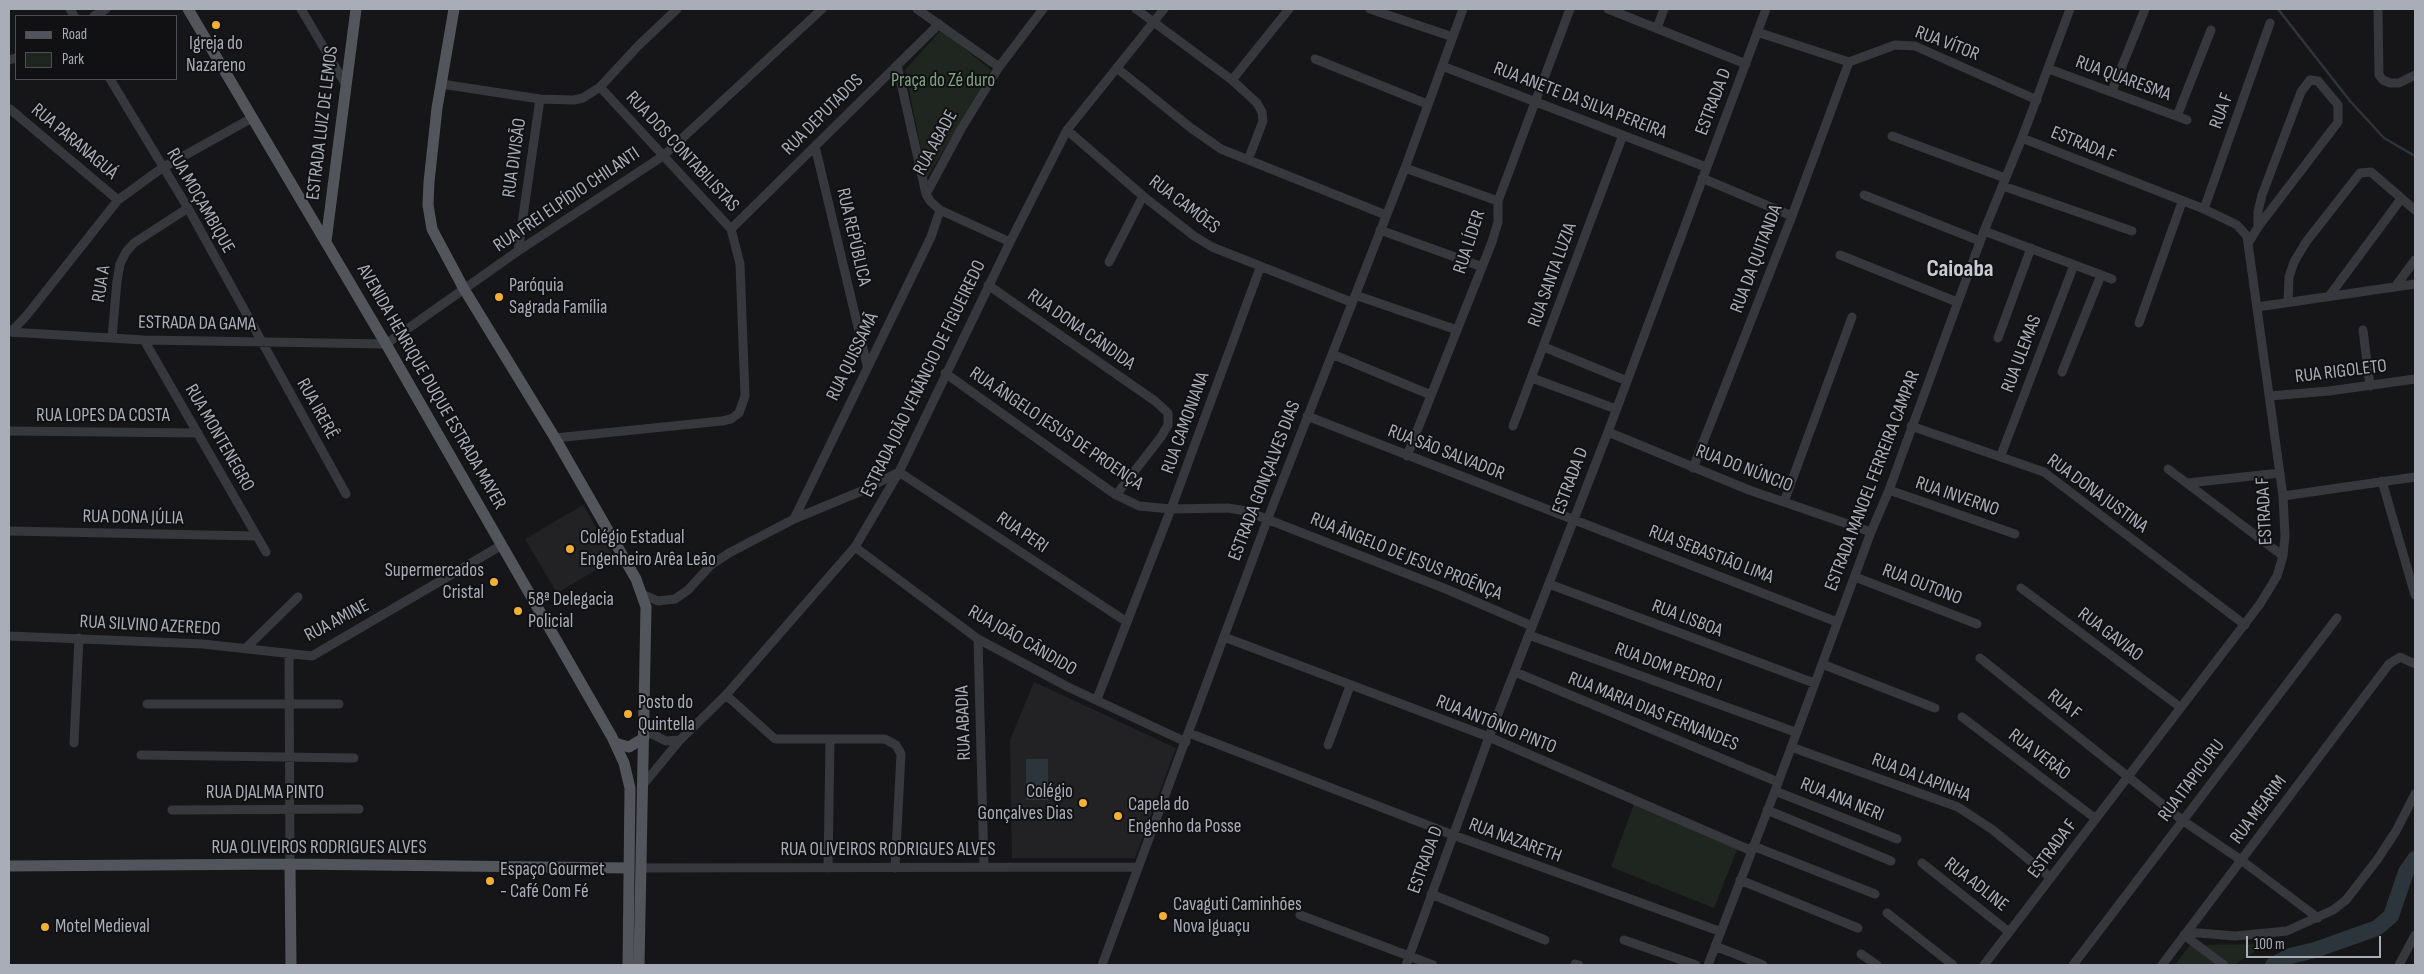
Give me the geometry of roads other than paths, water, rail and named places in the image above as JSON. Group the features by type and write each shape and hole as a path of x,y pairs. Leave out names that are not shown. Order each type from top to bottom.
{"main road":[{"name":"AVENIDA HENRIQUE DUQUE ESTRADA MAYER","path":"188,9 326,241 502,545 615,743 628,777 635,788"},
{"name":"ESTRADA LUIZ DE LEMOS","path":"326,241 356,9"},
{"path":"454,9 441,84 428,182 428,205 432,229 464,289 555,438 636,579 642,594 646,621 644,734 635,788 634,868 628,965"},
{"path":"615,743 629,747 644,734"},
{"path":"290,864 291,965"},
{"name":"RUA OLIVEIROS RODRIGUES ALVES","path":"9,866 290,864 634,868"},
{"path":"634,868 639,965"}],"street":[{"path":"301,9 346,84"},
{"path":"441,84 540,99 580,99 600,87 638,46 677,9"},
{"name":"RUA FREI ELPÍDIO CHILANTI","path":"386,344 518,251 663,156 822,9"},
{"path":"917,9 999,68"},
{"name":"RUA ABADE","path":"926,194 961,129 999,68 1043,9"},
{"path":"1136,9 1232,80 1257,103 1262,112 1262,127 1248,160"},
{"name":"ESTRADA JOÃO VENÂNCIO DE FIGUEIREDO","path":"635,788 726,695 855,548 899,472 988,285 1067,130 1118,69 1164,9"},
{"path":"1232,80 1288,9"},
{"path":"1370,9 1453,37"},
{"name":"ESTRADA GONÇALVES DIAS","path":"1102,965 1137,867 1188,738 1268,518 1405,168 1463,9"},
{"name":"RUA LÍDER","path":"1406,456 1432,395 1498,222 1498,200 1570,9"},
{"path":"1608,9 1746,64"},
{"path":"1657,28 1664,9"},
{"name":"ESTRADA D","path":"1406,965 1489,737 1608,432 1766,9"},
{"name":"ESTRADA MANOEL FERREIRA CAMPAR","path":"1708,965 1719,931 1768,810 1795,732 1855,577 1870,532 1888,490 1957,302 2049,69 2070,9"},
{"path":"2112,91 2145,9"},
{"path":"2378,9 2378,69 2383,80 2390,83 2399,83 2415,75"},
{"name":"RUA F","path":"2204,209 2270,23"},
{"name":"RUA DEPUTADOS","path":"730,229 939,24"},
{"path":"2177,116 2211,30"},
{"path":"1757,32 1849,62"},
{"name":"RUA VÍTOR","path":"1849,62 1895,45 1915,46 2037,100"},
{"path":"1315,58 1427,104"},
{"name":"RUA DA QUITANDA","path":"1693,468 1792,216 1849,62"},
{"path":"897,65 926,194 940,210 1010,242"},
{"name":"RUA ANETE DA SILVA PEREIRA","path":"1442,66 1706,167"},
{"path":"1118,69 1191,128 1221,148 1386,215"},
{"name":"RUA QUARESMA","path":"2049,69 2187,120"},
{"name":"RUA MOÇAMBIQUE","path":"111,80 162,168 188,208 260,341"},
{"path":"2250,242 2258,226 2338,122 2338,104 2318,81 2310,80 2301,92 2262,196 2258,211 2258,226"},
{"name":"RUA DOS CONTABILISTAS","path":"555,438 722,422 731,419 739,413 745,396 740,264 730,229 600,87"},
{"name":"RUA DIVISÃO","path":"518,251 540,99"},
{"name":"RUA PARANAGUÁ","path":"10,109 118,200"},
{"path":"9,331 27,315 118,200 162,168 252,118"},
{"name":"RUA CAMÕES","path":"1067,130 1143,196 1194,236 1212,247 1260,268 1353,299 1457,330"},
{"name":"RUA SANTA LUZIA","path":"1513,426 1623,135"},
{"path":"1892,136 2004,182 2132,231"},
{"name":"ESTRADA F","path":"1984,965 2052,878 2180,707 2245,625 2269,591 2283,556 2285,519 2250,242 2244,231 2237,225 2204,209 2022,138"},
{"name":"RUA REPÚBLICA","path":"815,146 867,364"},
{"path":"1405,168 1498,200"},
{"path":"2288,302 2289,277 2298,254 2360,174 2370,172 2415,210"},
{"path":"1702,178 1792,216"},
{"path":"1109,262 1143,196"},
{"path":"1864,196 1980,242"},
{"path":"2330,296 2402,199"},
{"path":"2139,322 2182,202"},
{"name":"RUA A","path":"112,338 117,281 120,264 126,252 134,242 188,208"},
{"name":"RUA QUISSAMÃ","path":"794,519 867,364 931,237 940,210"},
{"path":"1380,230 1480,266"},
{"path":"1984,231 2112,279"},
{"path":"1998,338 2031,248"},
{"path":"1840,255 1957,302"},
{"path":"2396,287 2415,260"},
{"name":"RUA ULEMAS","path":"2001,455 2074,265"},
{"name":"RUA CAMONIANA","path":"1097,699 1171,509 1260,268"},
{"path":"2062,372 2101,275"},
{"path":"2257,307 2415,284"},
{"name":"RUA DONA CÂNDIDA","path":"988,285 1155,401 1168,413 1168,425 1116,495"},
{"path":"1784,502 1852,317"},
{"path":"2363,330 2370,386"},
{"name":"ESTRADA DA GAMA","path":"9,331 144,340 386,344"},
{"name":"RUA MONTENEGRO","path":"144,340 266,552"},
{"name":"RUA IRERÊ","path":"260,341 346,494"},
{"path":"1544,348 1627,381"},
{"path":"1332,354 1432,395"},
{"name":"RUA ÂNGELO JESUS DE PROENÇA","path":"946,373 1116,495 1140,506 1171,509 1228,508 1268,518"},
{"path":"1532,378 1616,409"},
{"name":"RUA RIGOLETO","path":"2270,396 2370,386 2415,379"},
{"name":"RUA SÃO SALVADOR","path":"1307,416 1406,456 1574,518"},
{"name":"RUA DONA JUSTINA","path":"1911,426 2001,455 2044,472 2245,625"},
{"name":"RUA LOPES DA COSTA","path":"9,431 198,433"},
{"name":"RUA DO NÚNCIO","path":"1608,432 1693,468 1870,532"},
{"path":"2168,469 2283,556"},
{"path":"642,594 662,602 675,599 723,556 794,519 864,490 899,472"},
{"name":"RUA PERI","path":"899,472 1127,622"},
{"path":"2188,483 2280,473"},
{"path":"2283,496 2415,476"},
{"path":"2382,481 2415,595"},
{"name":"RUA INVERNO","path":"1888,490 2015,534"},
{"name":"RUA ÂNGELO DE JESUS PROÊNÇA","path":"1268,518 1446,589 1531,630"},
{"name":"RUA SEBASTIÃO LIMA","path":"1574,518 1837,622"},
{"name":"RUA DONA JÚLIA","path":"9,531 257,536"},
{"name":"RUA AMINE","path":"289,655 304,657 317,654 502,545"},
{"name":"RUA JOÃO CÂNDIDO","path":"855,548 978,638 1068,687 1188,738"},
{"name":"RUA OUTONO","path":"1855,577 1977,624"},
{"name":"RUA LISBOA","path":"1549,584 1814,683"},
{"name":"RUA GAVIAO","path":"2020,588 2180,707"},
{"path":"247,647 298,597"},
{"name":"RUA ITAPICURU","path":"2073,965 2337,618"},
{"name":"RUA DOM PEDRO I","path":"1531,630 1795,732"},
{"name":"RUA SILVINO AZEREDO","path":"9,636 247,647 289,655"},
{"name":"RUA ANTÔNIO PINTO","path":"1224,637 1489,737 1753,848 1875,894"},
{"path":"74,744 79,638"},
{"name":"RUA ABADIA","path":"978,638 984,867"},
{"path":"289,655 290,864"},
{"name":"RUA F","path":"1980,658 2182,820 2241,860 2318,918"},
{"name":"RUA MEARIM","path":"2162,965 2382,674 2398,658 2406,658 2415,664"},
{"path":"1822,664 1935,708"},
{"name":"RUA MARIA DIAS FERNANDES","path":"1514,672 1778,782"},
{"path":"1328,745 1350,686"},
{"path":"726,695 775,739 885,739 899,747 895,868"},
{"path":"147,704 338,704"},
{"name":"RUA VERÃO","path":"1962,717 2096,818"},
{"path":"644,734 666,741 680,740"},
{"name":"RUA NAZARETH","path":"1188,738 1719,931"},
{"path":"828,868 830,740"},
{"name":"RUA DA LAPINHA","path":"1791,747 1958,807 1993,830 2052,878"},
{"path":"141,755 354,758"},
{"name":"RUA ANA NERI","path":"1775,791 1897,839"},
{"path":"2186,934 2235,936 2274,933 2299,927 2318,918 2346,900 2356,888 2396,831 2415,794"},
{"name":"RUA DJALMA PINTO","path":"172,810 359,808"},
{"path":"1768,810 1891,861"},
{"name":"RUA ADLINE","path":"1922,863 2009,932"},
{"name":"RUA OLIVEIROS RODRIGUES ALVES","path":"634,868 1137,867"},
{"path":"1740,880 1858,928"},
{"path":"1431,894 1545,940"},
{"path":"1887,913 1953,965"},
{"path":"1300,915 1432,965"},
{"path":"2186,934 2224,965"},
{"path":"2399,965 2415,935"},
{"path":"1624,940 1696,965"},
{"path":"1715,946 1763,965"},
{"path":"1862,954 1877,965"}],"waterway":[{"path":"2278,9 2350,101 2384,138 2415,156"},
{"path":"2273,965 2290,956 2315,950 2377,928 2391,916 2406,872 2415,859"}],"place":[{"name":"Igreja do Nazareno","path":"216,25"},
{"name":"Paróquia Sagrada Família","path":"499,297"},
{"name":"Colégio Estadual Engenheiro Arêa Leão","path":"570,549"},
{"name":"Supermercados Cristal","path":"494,582"},
{"name":"58ª Delegacia Policial","path":"518,611"},
{"name":"Posto do Quintella","path":"628,714"},
{"name":"Colégio Gonçalves Dias","path":"1083,803"},
{"name":"Capela do Engenho da Posse","path":"1118,816"},
{"name":"Espaço Gourmet - Café Com Fé","path":"490,881"},
{"name":"Cavaguti Caminhões Nova Iguaçu","path":"1163,916"},
{"name":"Motel Medieval","path":"45,927"}],"district":[{"name":"Caioaba","path":"1960,270"}],"park label":[{"name":"Praça do Zé duro","path":"943,81"}]}
